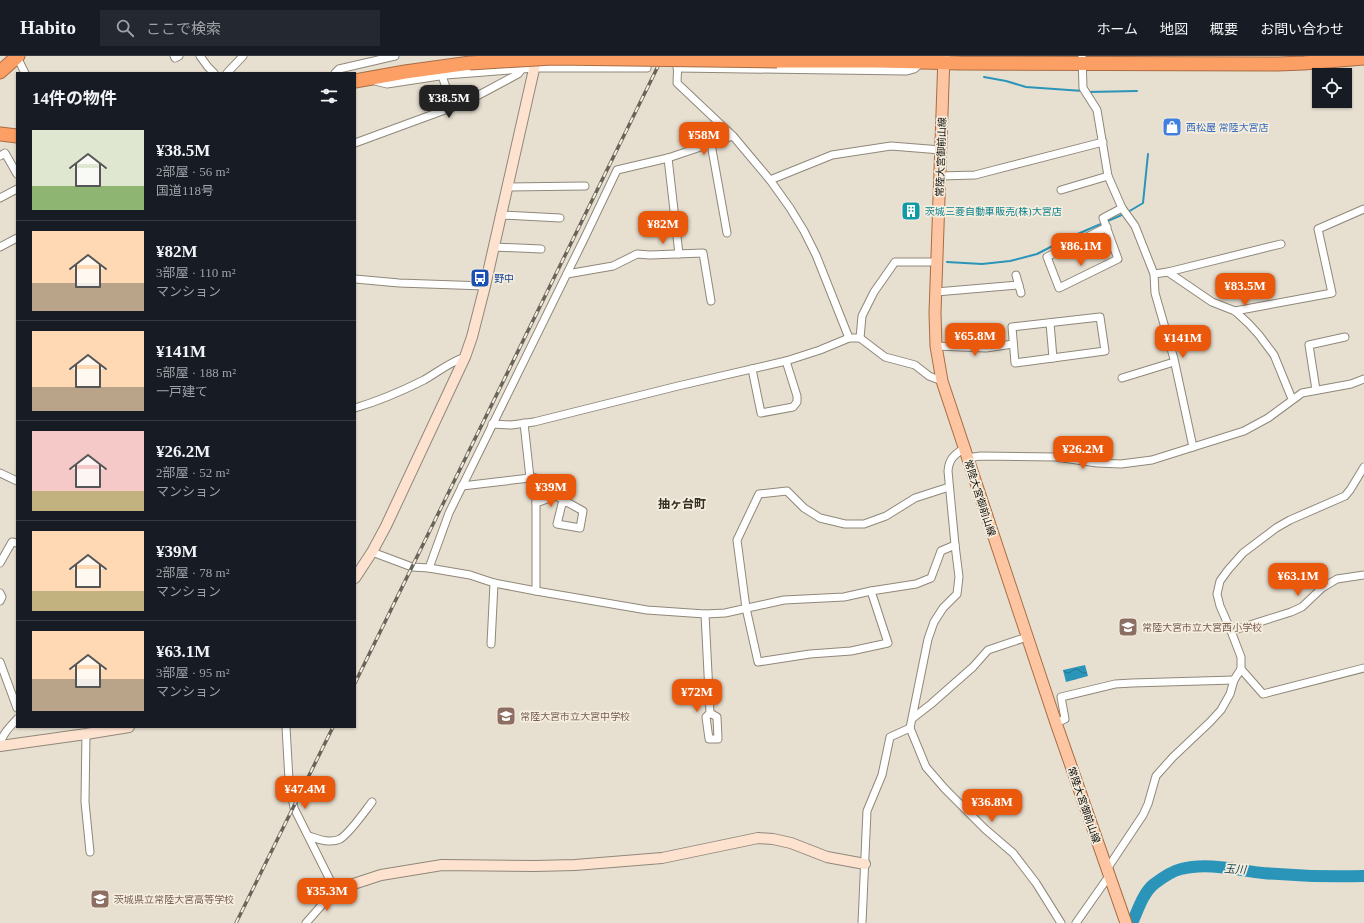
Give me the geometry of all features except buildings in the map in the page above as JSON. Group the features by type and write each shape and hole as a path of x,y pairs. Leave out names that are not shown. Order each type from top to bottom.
{"highway":[{"path":"0,72 17,56"},
{"path":"356,74 402,64 466,59 552,58 922,62 944,59 1278,64 1312,63 1364,58"},
{"path":"356,81 466,59"},
{"path":"0,134 16,136"},
{"path":"0,141 16,143"}],"main road":[{"name":"常陸大宮御前山線","path":"944,59 936,292 936,346 942,381 965,454 1056,723 1126,923"}],"street":[{"path":"17,56 25,72"},
{"path":"174,56 175,58 179,56"},
{"path":"200,56 213,72"},
{"path":"228,72 244,56"},
{"path":"336,72 338,69 395,56"},
{"path":"356,576 372,552 386,526 465,357 472,337 508,187 537,56"},
{"path":"373,78 375,81 388,84 442,76 534,68 647,68 647,56"},
{"path":"678,56 676,82 733,136 770,180 804,231 816,255 849,338"},
{"path":"1083,60 1083,88 1097,110 1108,176 1122,208 1135,226 1154,274 1155,293 1174,362 1193,447"},
{"path":"677,68 907,71 914,69 922,62"},
{"path":"356,143 453,107 518,74 522,69"},
{"path":"442,76 453,107"},
{"path":"428,568 449,513 617,170 668,158 733,136"},
{"path":"940,176 975,175 1103,142"},
{"path":"711,144 727,233"},
{"path":"770,180 832,155 891,146 941,150"},
{"path":"0,156 5,153 16,172"},
{"path":"668,158 679,254"},
{"path":"1061,190 1108,176"},
{"path":"508,187 585,186"},
{"path":"0,198 16,190"},
{"path":"1106,227 1047,257 1060,288 1118,259 1103,218 1122,208"},
{"path":"1235,310 1332,293 1318,229 1364,209"},
{"path":"501,215 560,218"},
{"path":"0,247 16,239"},
{"path":"1154,274 1168,272 1281,244"},
{"path":"494,247 541,250"},
{"path":"566,274 613,266 637,254 703,253 711,301"},
{"path":"860,338 862,316 874,292 894,262 937,262"},
{"path":"1168,272 1212,302 1235,310 1259,335 1274,355 1292,399"},
{"path":"1016,275 1021,293"},
{"path":"356,279 399,283 485,286"},
{"path":"936,292 1019,285"},
{"path":"1100,317 1105,351 1015,363 1012,327 1050,323 1100,317"},
{"path":"1050,323 1053,358"},
{"path":"1316,390 1309,345 1345,337"},
{"path":"492,424 534,422 786,361 820,350 849,338 860,338 885,357 915,365 929,376 942,381"},
{"path":"936,346 986,348 1013,344"},
{"path":"356,408 386,398 426,379 458,359 465,357"},
{"path":"752,369 760,413 793,407 797,402 797,396 786,361"},
{"path":"1122,378 1174,362"},
{"path":"1061,923 1036,882 1013,853 985,829 945,789 926,767 910,728 928,639 934,622 943,608 957,594 959,577 949,487 949,463 956,454 1062,458 1097,463 1121,464 1152,460 1244,431 1268,418 1302,393 1351,384 1364,379"},
{"path":"524,423 529,476"},
{"path":"1076,923 1143,815 1148,804 1156,776 1173,757 1221,710 1230,694 1234,680 1241,669 1241,657 1220,606 1217,594 1220,581 1244,553 1276,528 1290,520 1344,496 1350,490 1364,468"},
{"path":"0,473 16,481"},
{"path":"462,486 530,478 529,476"},
{"path":"529,476 536,478 536,591"},
{"path":"871,591 888,642 851,651 810,654 758,662 746,608 737,540 758,494 787,491 804,508 820,518 846,524 864,524 886,516 915,498 949,487"},
{"path":"536,503 556,496 583,511 580,528 557,524 563,500"},
{"path":"0,563 12,542 16,543"},
{"path":"372,552 412,567 470,575 494,583 536,591 647,610 705,614 725,613 784,600 844,597 916,584 931,578 941,551 955,545"},
{"path":"1231,632 1302,607 1322,588 1337,579 1364,575"},
{"path":"491,644 494,583"},
{"path":"0,593 2,597 0,601"},
{"path":"705,614 710,713"},
{"path":"913,718 932,704 973,667 988,650 1027,637"},
{"path":"0,662 16,705"},
{"path":"1241,669 1263,694 1364,668"},
{"path":"1056,723 1065,719 1061,697 1115,684 1234,680"},
{"path":"16,720 6,731 0,745 86,734 118,728"},
{"path":"286,728 289,780 294,808 335,890"},
{"path":"862,923 867,811 882,775 890,736 910,728"},
{"path":"86,734 85,802 90,852"},
{"path":"308,836 319,840 329,841 340,839 348,832 372,802"},
{"path":"306,923 335,890 381,875 442,864 535,866 574,865 662,858 758,838 791,843 827,857 865,864"}],"water":[{"path":"1085,665 1088,676 1066,682 1063,670"}],"waterway":[{"path":"984,77 1006,81 1026,87 1083,91"},
{"path":"1088,92 1137,91"},
{"path":"1128,212 1143,203 1148,154"},
{"path":"947,262 982,264 1010,261 1037,254 1066,239 1124,214"},
{"name":"玉川","path":"1132,923 1141,902 1150,888 1167,875 1181,869 1212,866 1288,875 1364,876"}],"railway":[{"path":"356,681 663,56"},
{"path":"236,923 333,728"}],"place":[{"name":"西松屋 常陸大宮店","path":"1172,127"},
{"name":"茨城三菱自動車販売(株)大宮店","path":"911,211"},
{"name":"野中","path":"480,278"},
{"name":"常陸大宮市立大宮西小学校","path":"1128,627"},
{"name":"常陸大宮市立大宮中学校","path":"506,716"},
{"name":"茨城県立常陸大宮高等学校","path":"100,899"}],"district":[{"name":"抽ヶ台町","path":"682,504"}]}
